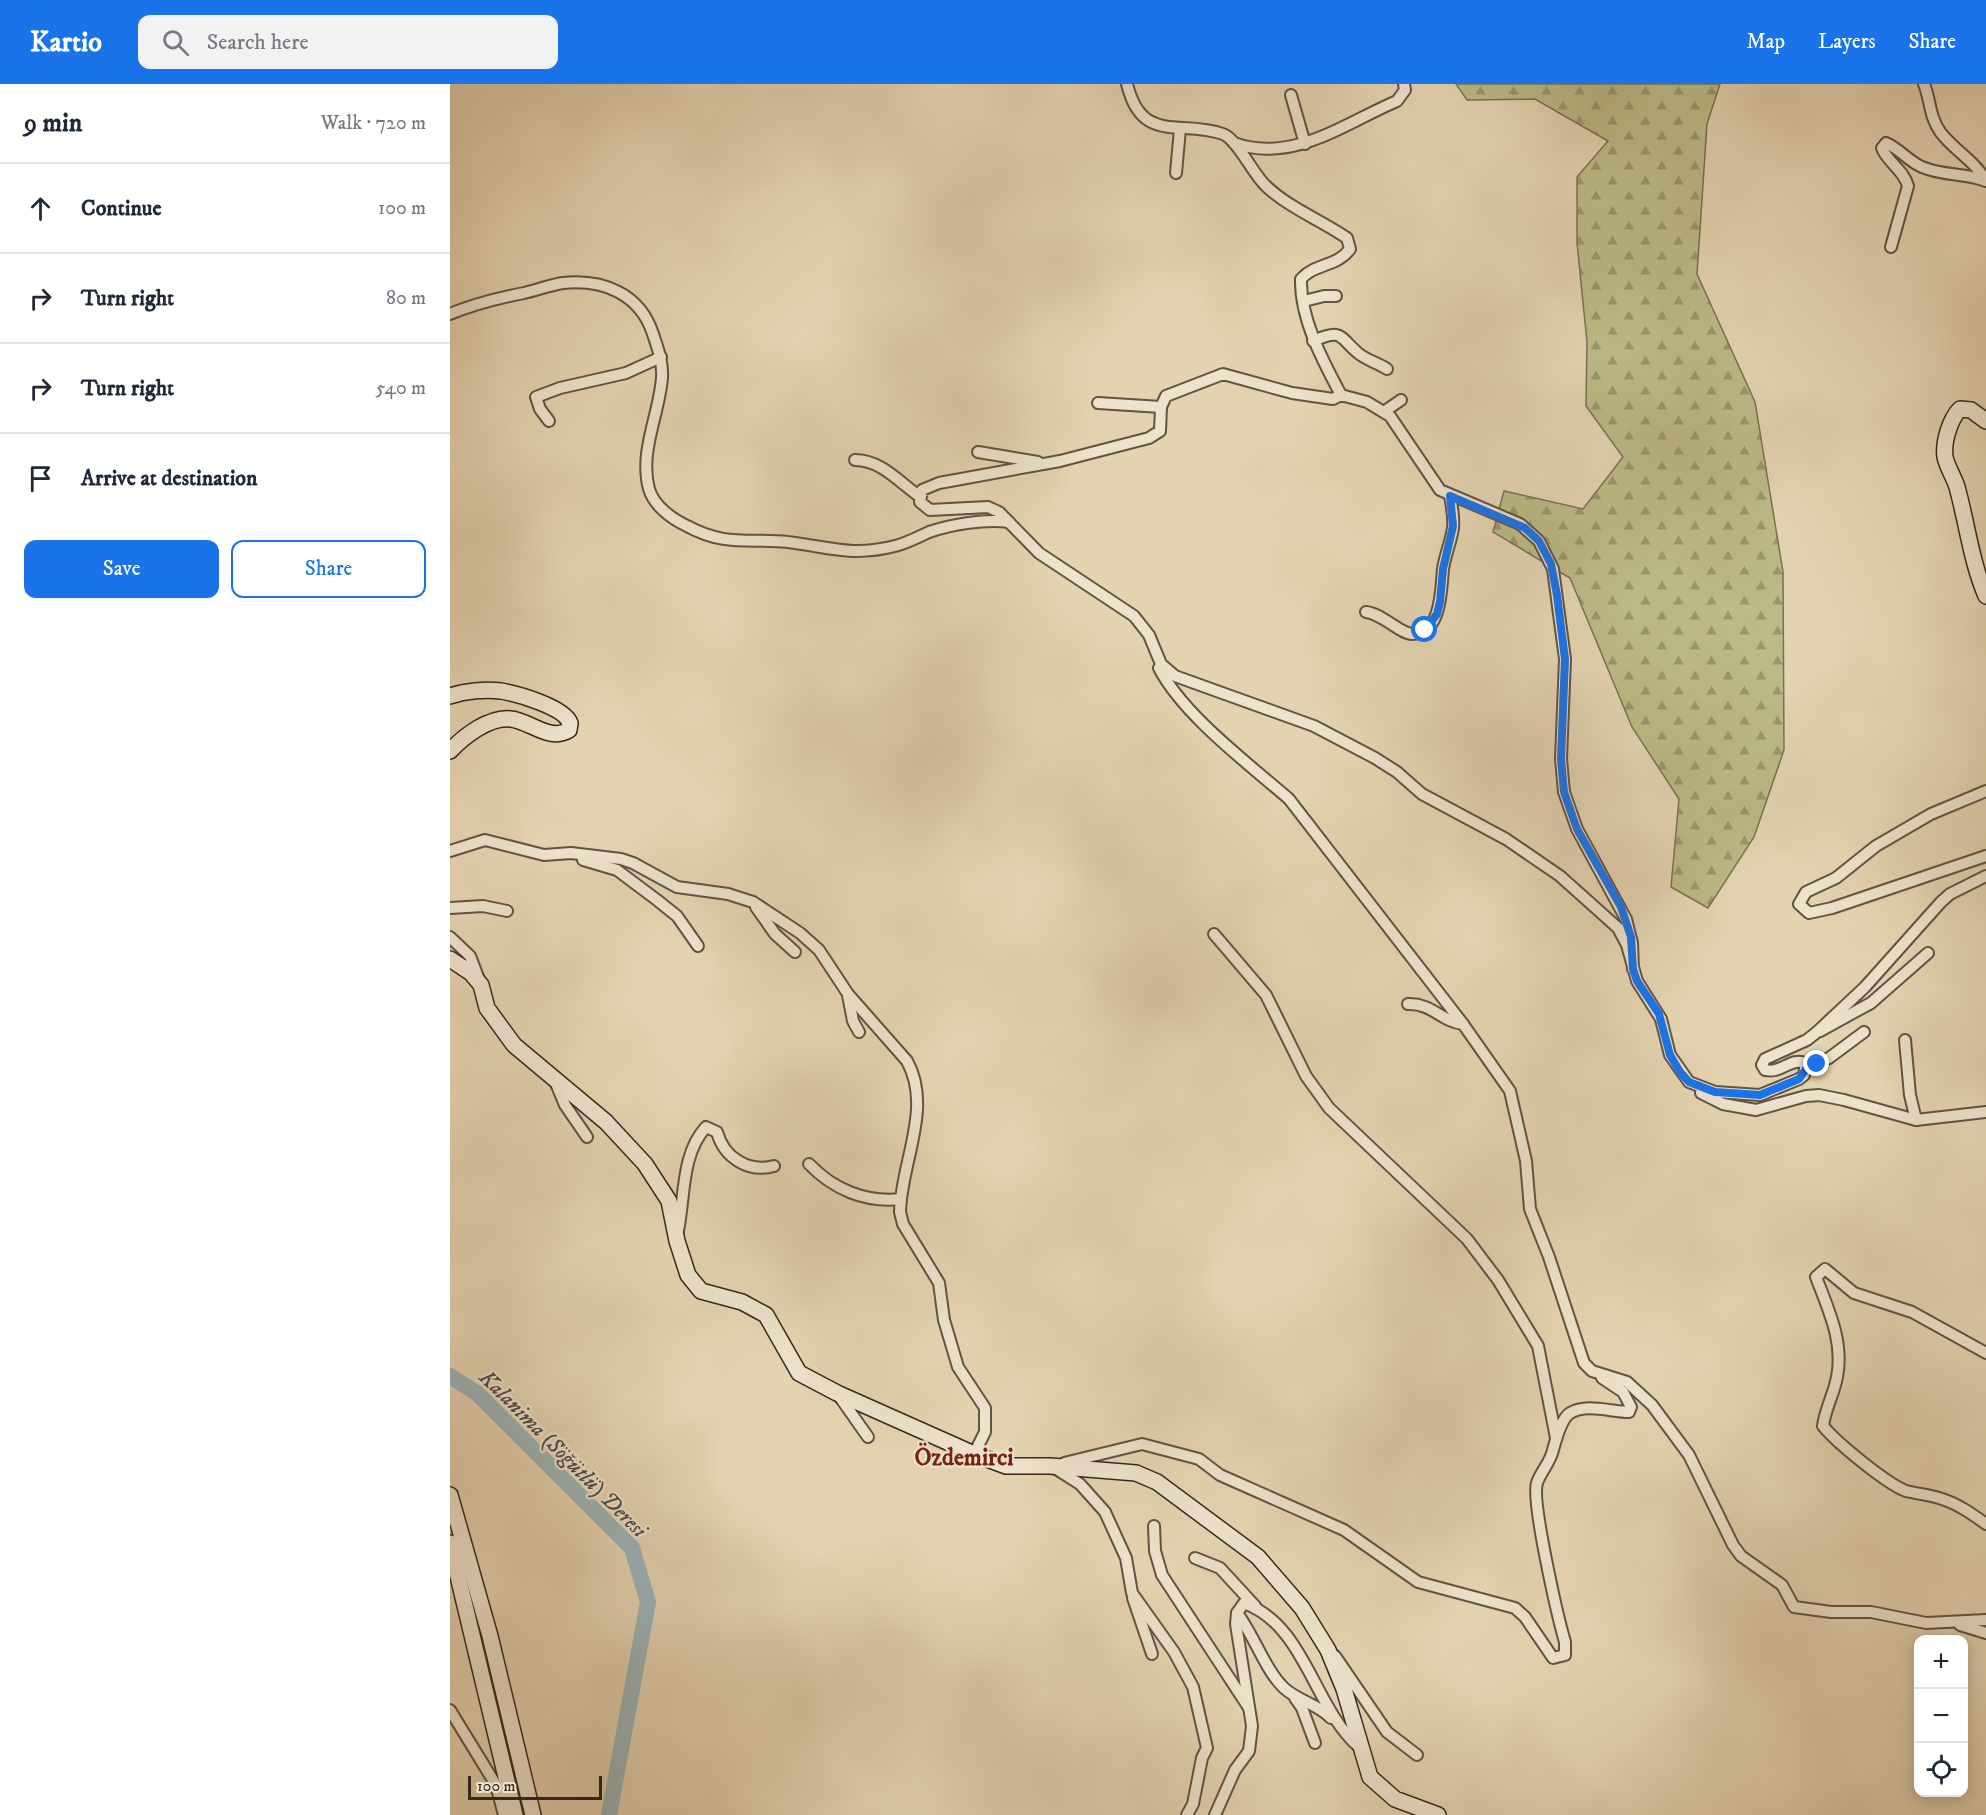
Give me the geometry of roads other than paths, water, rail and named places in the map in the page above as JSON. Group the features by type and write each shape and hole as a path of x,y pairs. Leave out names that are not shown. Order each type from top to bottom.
{"street":[{"path":"1127,84 1130,99 1146,120 1165,128 1224,134 1234,143 1251,170 1266,187 1347,238 1350,249 1342,260 1308,271 1301,279 1313,341 1341,395"},
{"path":"1234,143 1257,150 1282,149 1305,144 1397,101 1405,90 1404,84"},
{"path":"1924,84 1929,111 1942,134 1978,166 1986,181"},
{"path":"1291,95 1305,144"},
{"path":"1176,173 1180,129"},
{"path":"1891,247 1908,186 1896,164 1884,152 1882,148 1886,143 1922,167 1946,175 1972,176 1986,181"},
{"path":"450,314 475,303 551,285 590,284 620,293 637,303 648,319 661,357 662,378 646,462 649,487 662,509 690,528 734,542 784,542 847,552 895,546 951,526 1009,522"},
{"path":"1305,301 1324,296 1336,296"},
{"path":"1313,341 1330,335 1342,337 1359,355 1387,369"},
{"path":"549,421 540,409 536,397 560,387 626,373 661,357"},
{"path":"1050,1466 1142,1444 1199,1459 1220,1475 1344,1530 1418,1582 1515,1608 1525,1617 1553,1658 1565,1655 1565,1642 1546,1558 1537,1483 1550,1462 1556,1438 1568,1414 1580,1409 1629,1412 1631,1407 1623,1392 1584,1363 1549,1257 1530,1209 1526,1161 1510,1091 1463,1024 1289,799 1258,774 1204,723 1169,682 1160,670 1149,635 1134,616 1039,553 1009,522 988,507 930,510 920,502 919,496 922,490 933,485 1053,463 1155,435 1160,431 1161,407 1171,392 1223,375 1292,393 1332,399 1341,395 1367,402 1385,411 1440,490 1525,528 1539,541 1551,564 1565,659 1561,759 1564,792 1577,829 1626,919 1632,943 1633,969"},
{"path":"1385,411 1401,400"},
{"path":"1098,403 1161,407"},
{"path":"1986,421 1971,410 1960,409 1954,415 1945,456 1957,486 1967,534 1986,596"},
{"path":"978,452 1003,458 1053,463"},
{"path":"855,460 867,460 878,466 919,496"},
{"path":"1366,612 1385,618 1406,633 1419,632 1429,625 1439,608 1445,556 1453,526 1450,496"},
{"path":"1158,658 1175,676 1314,726 1375,758 1422,794 1518,846 1560,876 1618,928 1627,945 1640,987 1661,1019 1670,1055 1699,1092 1723,1104 1756,1110 1806,1096 1819,1095 1916,1120 1986,1112"},
{"path":"450,696 469,692 500,691 560,711 570,723 569,730 564,734 554,734 513,719 503,719 478,729 450,751"},
{"path":"1986,791 1931,814 1876,846 1836,878 1806,892 1799,904 1809,913 1832,908 1986,856"},
{"path":"450,851 485,840 544,855 571,853 633,862 677,887 728,894 753,902 800,933 819,950 848,994 907,1061 913,1072 918,1110 901,1199 903,1224 939,1283 942,1313 958,1367 985,1408 985,1432 974,1454"},
{"path":"557,855 617,870 677,916 698,946"},
{"path":"1806,1069 1806,1063 1800,1061 1772,1072 1765,1070 1762,1065 1765,1059 1807,1040 1817,1032 1864,987 1941,902 1950,894 1986,876"},
{"path":"753,902 775,934 795,952"},
{"path":"450,908 483,906 507,911"},
{"path":"1214,934 1266,994 1306,1076 1329,1108 1467,1239 1498,1280 1538,1346 1556,1438"},
{"path":"450,937 470,956 487,1008 497,1026 514,1045 555,1082 606,1122 645,1164 669,1201 676,1241 688,1275 701,1291 742,1302 766,1315 799,1373 837,1393 974,1454 1006,1466 1050,1466 1136,1473 1157,1482 1258,1557 1302,1608 1328,1650 1344,1689 1359,1747 1370,1777 1395,1799 1438,1815"},
{"path":"1817,1032 1834,1025 1871,1003 1928,953"},
{"path":"450,959 471,973 481,985"},
{"path":"848,994 851,1014 859,1032"},
{"path":"1408,1004 1421,1003 1451,1023 1463,1024"},
{"path":"1689,1082 1715,1092 1760,1095 1799,1079 1806,1069 1829,1058 1864,1032"},
{"path":"1905,1040 1910,1095 1916,1120"},
{"path":"555,1082 565,1105 587,1137"},
{"path":"676,1241 687,1160 697,1137 706,1127 717,1132 720,1144 738,1161 761,1170 774,1166"},
{"path":"809,1164 827,1181 844,1190 881,1199 901,1199"},
{"path":"1986,1353 1912,1312 1854,1293 1825,1269 1816,1277 1836,1329 1839,1355 1837,1380 1823,1426 1839,1445 1861,1458 1889,1482 1908,1491 1949,1501 1986,1524"},
{"path":"1592,1371 1627,1382 1652,1405 1689,1455 1732,1545 1741,1556 1782,1585 1794,1607 1831,1612 1871,1612 1926,1623 1986,1620"},
{"path":"837,1393 868,1437"},
{"path":"1050,1466 1071,1476 1105,1512 1125,1558 1134,1606 1149,1640 1152,1654"},
{"path":"450,1495 490,1636 533,1815"},
{"path":"1154,1526 1155,1551 1162,1575 1249,1708"},
{"path":"450,1543 515,1815"},
{"path":"1195,1558 1220,1568 1255,1607 1275,1623 1305,1662 1336,1722"},
{"path":"1132,1593 1181,1662 1193,1687 1202,1722 1207,1748 1202,1758 1193,1804 1187,1815"},
{"path":"1215,1815 1235,1770 1249,1751 1252,1726 1236,1624 1237,1613 1244,1603 1255,1607"},
{"path":"1237,1613 1251,1631 1275,1678 1293,1695 1302,1708 1315,1743"},
{"path":"1951,1623 1986,1633"},
{"path":"1328,1650 1344,1668 1387,1732 1417,1755"},
{"path":"1293,1695 1316,1707 1336,1722 1359,1747"},
{"path":"450,1710 496,1785 504,1815"}],"waterway":[{"name":"Kalanima (Söğütlü) Deresi","path":"450,1376 478,1394 632,1548 648,1602 609,1815"}],"district":[{"name":"Özdemirci","path":"964,1458"}]}
